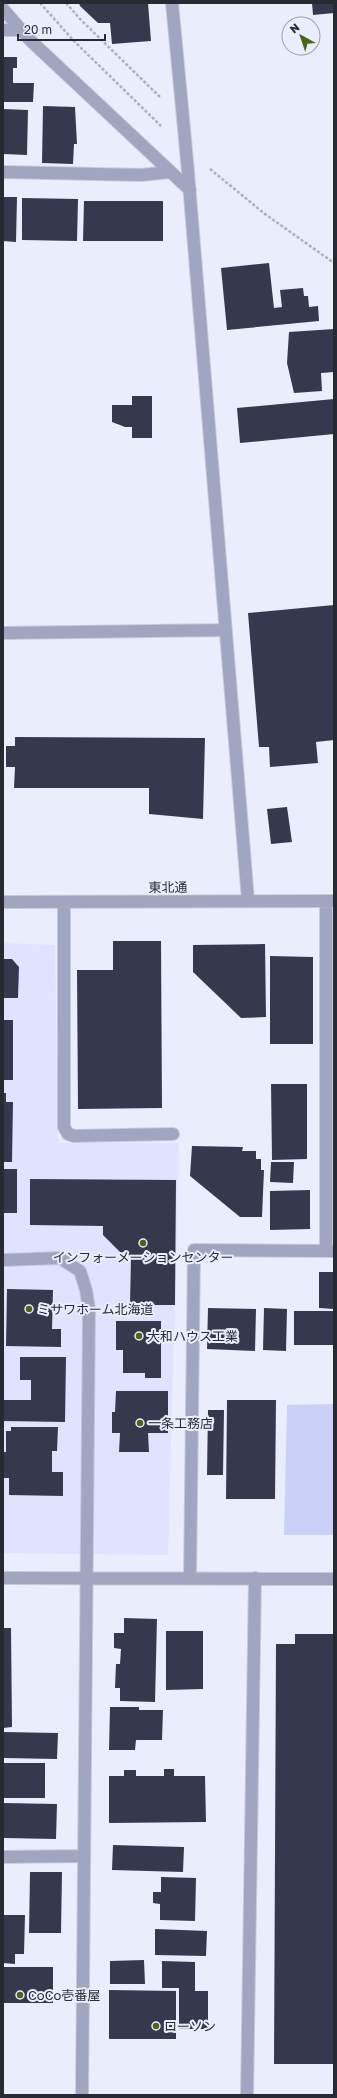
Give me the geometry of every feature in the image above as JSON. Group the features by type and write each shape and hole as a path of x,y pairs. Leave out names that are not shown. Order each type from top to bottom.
{"street":[{"path":"172,3 190,190 248,900"},
{"path":"3,8 31,41 190,190"},
{"path":"3,30 22,30"},
{"path":"3,172 142,175 170,172"},
{"path":"3,633 226,630"},
{"name":"東北通","path":"3,902 248,900 330,901"},
{"path":"190,1578 194,1250 330,1251 330,901"},
{"path":"64,902 64,1127 68,1134 74,1136 173,1134"},
{"path":"3,1260 60,1258 80,1271 90,1309 86,1579 82,2095"},
{"path":"3,1578 334,1578"},
{"path":"247,2095 255,1578"},
{"path":"3,1857 84,1856"}],"path":[{"path":"66,3 81,20 160,97"}],"shaded area":[{"path":"3,943 55,945 58,1143 179,1143 168,1555 3,1553"},
{"path":"334,1404 334,1535 284,1535 287,1405"}],"building":[{"path":"79,3 148,3 151,41 112,44 110,23 98,23 80,6"},
{"path":"312,3 334,3 334,13 313,15"},
{"path":"3,57 17,57 17,68 13,68 13,83 34,83 33,102 3,102"},
{"path":"43,106 75,107 77,144 74,144 73,164 42,163"},
{"path":"3,109 28,110 27,155 3,154"},
{"path":"3,197 17,197 16,242 3,241"},
{"path":"22,198 78,199 77,241 22,240"},
{"path":"84,201 163,201 163,241 83,241"},
{"path":"269,263 274,308 282,307 280,290 303,288 304,296 308,296 309,307 318,306 319,321 227,330 221,268"},
{"path":"334,329 334,372 321,373 322,391 294,393 287,363 289,332"},
{"path":"132,396 152,396 152,438 132,438 132,427 125,427 112,422 112,405 132,405"},
{"path":"334,399 334,434 240,443 237,408"},
{"path":"334,605 334,740 316,742 318,763 270,767 269,747 259,747 248,613"},
{"path":"15,737 205,738 203,819 149,814 149,788 14,788 15,767 6,767 6,746 15,746"},
{"path":"287,807 292,842 271,844 267,809"},
{"path":"113,941 161,941 162,1108 78,1109 77,970 113,970"},
{"path":"265,944 266,1017 241,1018 193,972 193,945"},
{"path":"270,956 313,957 313,1044 270,1044"},
{"path":"3,959 12,959 19,967 18,998 3,998"},
{"path":"3,1020 13,1020 13,1080 3,1080"},
{"path":"271,1084 307,1084 307,1159 272,1160"},
{"path":"3,1093 6,1093 6,1102 13,1102 12,1162 3,1162"},
{"path":"192,1146 243,1147 242,1151 256,1151 256,1159 261,1159 261,1170 264,1170 262,1217 240,1217 190,1176"},
{"path":"271,1162 294,1162 293,1183 270,1182"},
{"path":"3,1169 17,1169 17,1213 3,1213"},
{"name":"インフォーメーションセンター","path":"30,1179 176,1180 175,1305 130,1305 131,1258 125,1251 121,1253 103,1235 103,1226 30,1225"},
{"path":"310,1190 310,1229 270,1230 270,1191"},
{"path":"319,1272 334,1272 334,1309 319,1308"},
{"name":"ミサワホーム北海道","path":"7,1289 53,1290 52,1329 61,1329 61,1347 6,1346"},
{"path":"208,1308 256,1309 255,1351 207,1349"},
{"path":"264,1308 287,1309 286,1351 263,1350"},
{"path":"294,1311 334,1311 334,1345 294,1345"},
{"name":"大和ハウス工業","path":"116,1321 161,1321 161,1378 145,1378 145,1373 123,1373 123,1350 116,1350"},
{"path":"20,1357 66,1357 65,1422 3,1421 4,1400 31,1400 31,1380 20,1380"},
{"name":"一条工務店","path":"116,1391 168,1391 168,1433 148,1433 149,1452 119,1452 120,1433 112,1433 112,1412 115,1412"},
{"path":"227,1400 276,1400 275,1499 226,1499"},
{"path":"208,1410 224,1410 223,1475 207,1475"},
{"path":"11,1427 58,1427 57,1451 52,1451 52,1472 63,1472 63,1496 9,1495 9,1478 3,1478 3,1452 6,1452 6,1431 11,1431"},
{"path":"124,1618 157,1619 155,1702 120,1701 120,1688 115,1688 116,1664 120,1664 121,1649 114,1648 114,1633 124,1633"},
{"path":"3,1628 11,1628 12,1727 3,1728"},
{"path":"166,1631 203,1631 203,1689 166,1690"},
{"path":"295,1634 334,1634 334,2064 274,2064 276,1644 295,1644"},
{"path":"110,1707 139,1707 139,1710 163,1710 162,1740 136,1740 135,1750 109,1750"},
{"path":"3,1732 58,1733 57,1759 3,1758"},
{"path":"3,1763 45,1763 45,1798 3,1798"},
{"path":"164,1769 174,1769 174,1776 205,1776 206,1822 109,1823 109,1776 124,1776 124,1770 136,1770 136,1776 164,1776"},
{"path":"3,1803 57,1804 56,1839 3,1838"},
{"path":"113,1845 184,1847 183,1872 112,1870"},
{"path":"30,1872 62,1872 61,1933 29,1933"},
{"path":"161,1877 196,1878 195,1921 160,1920 160,1904 153,1903 153,1892 161,1892"},
{"path":"3,1915 25,1915 24,1954 15,1954 15,1964 3,1963"},
{"path":"155,1929 207,1931 206,1956 155,1955"},
{"path":"144,1960 145,1984 110,1984 110,1961"},
{"path":"162,1961 195,1962 195,1991 208,1991 208,2029 179,2029 179,1988 162,1988"},
{"path":"3,1967 53,1967 53,2003 3,2003"},
{"path":"109,1990 176,1991 176,2039 109,2039"}],"place":[{"name":"インフォーメーションセンター","path":"143,1243"},
{"name":"ミサワホーム北海道","path":"29,1309"},
{"name":"大和ハウス工業","path":"139,1336"},
{"name":"一条工務店","path":"140,1423"},
{"name":"CoCo壱番屋","path":"20,1995"},
{"name":"ローソン","path":"156,2026"}]}
